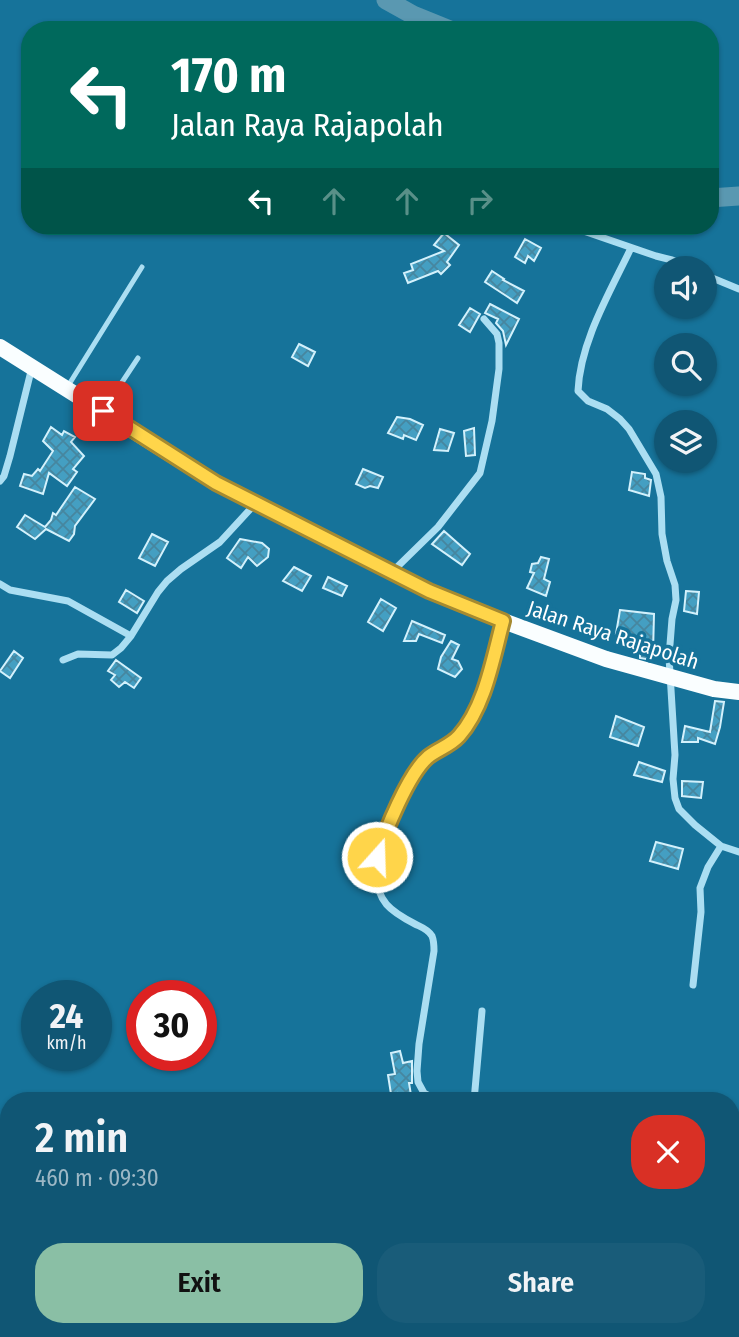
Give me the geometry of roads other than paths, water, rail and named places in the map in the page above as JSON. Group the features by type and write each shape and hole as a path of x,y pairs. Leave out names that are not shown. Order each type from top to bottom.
{"highway":[{"name":"Jalan Raya Rajapolah","path":"0,347 216,483 429,591 606,659 714,689 739,692"}],"street":[{"path":"594,235 656,256"},
{"path":"631,248 593,328 579,377 578,391 588,401 607,409 629,429 656,474 661,497 662,534 675,585 676,600 671,634 670,677 675,798 680,809 695,825 721,846 739,852"},
{"path":"717,280 739,289"},
{"path":"391,572 438,527 480,473 492,421 499,369 499,343 496,334 484,319"},
{"path":"0,481 10,456 32,366"},
{"path":"63,660 78,654 112,655 121,648 167,581 220,542 255,503"},
{"path":"0,584 10,590 68,601 131,636"},
{"path":"423,1092 418,1083 417,1071 434,941 431,933 393,912 384,902 378,888 377,857 384,835 418,768 459,736 473,716 486,684 503,621"},
{"path":"692,985 701,912 701,888 708,867 721,846"},
{"path":"475,1092 482,1011"}],"lane":[{"path":"66,388 142,267"},
{"path":"103,411 138,358"}],"waterway":[{"path":"386,0 428,21"},
{"path":"719,197 739,196"}]}
